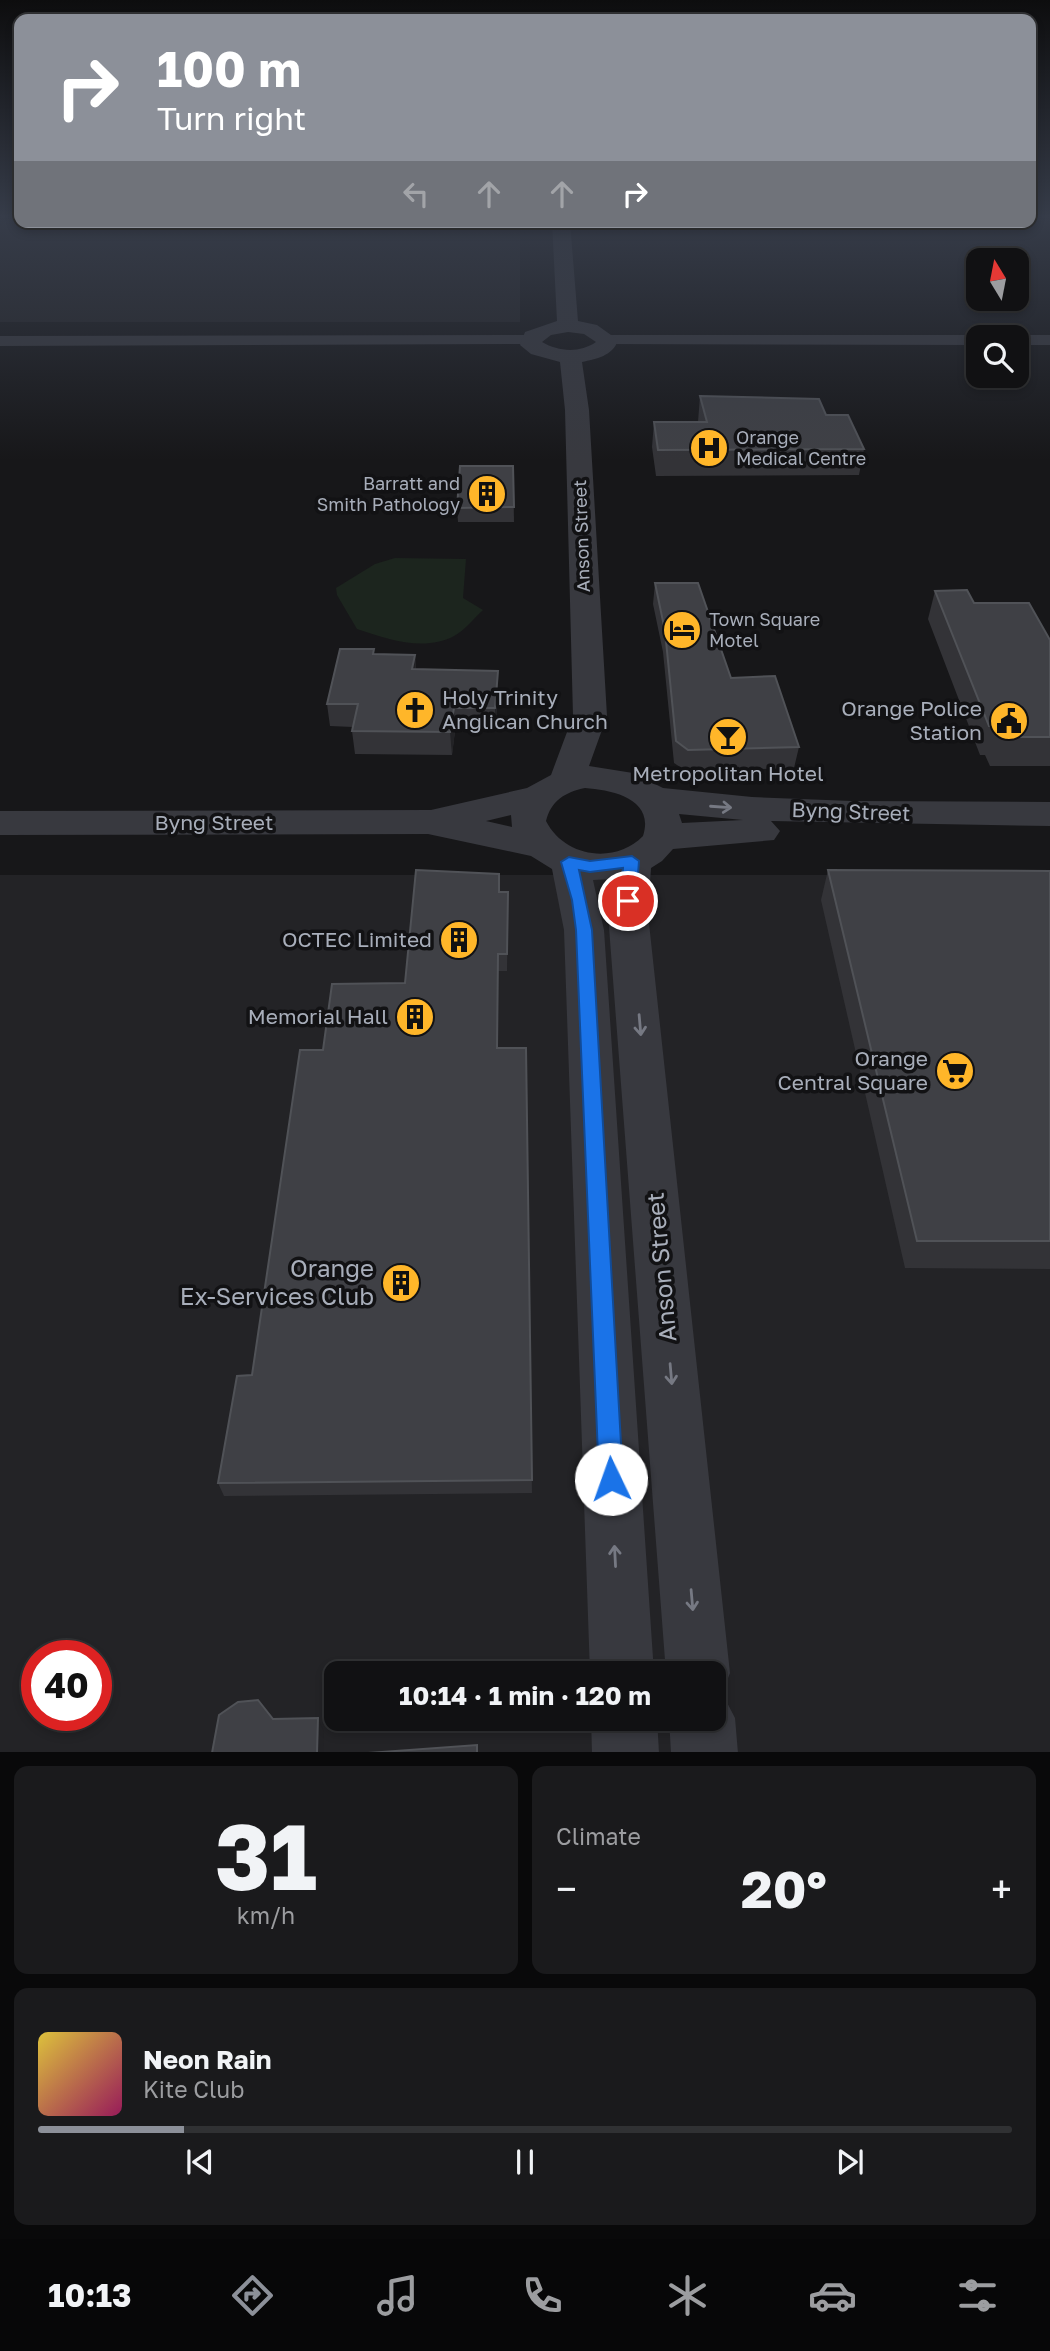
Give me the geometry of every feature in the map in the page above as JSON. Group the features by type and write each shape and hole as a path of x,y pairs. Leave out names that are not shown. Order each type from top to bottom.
{"street":[{"path":"566,298 568,326"},
{"path":"0,341 530,340 537,332 568,326 590,329 607,340 966,340"},
{"path":"530,340 537,349 570,355 601,349 607,340"},
{"path":"1029,340 1050,340"},
{"name":"Anson Street","path":"570,355 577,410 590,716 603,747 639,790"},
{"name":"Anson Street","path":"551,790 590,716"},
{"path":"585,777 639,790 662,811 664,824 646,849 590,866 554,853 531,834 528,821 551,790 585,777"},
{"name":"Byng Street","path":"428,822 551,790"},
{"name":"Byng Street","path":"639,790 709,806 829,812 1050,814"},
{"name":"Byng Street","path":"0,823 428,822 554,853"},
{"name":"Byng Street","path":"646,849 732,831 1050,833"},
{"name":"Anson Street","path":"646,849 628,914 697,1661"},
{"path":"554,853 580,900 584,930 621,1661"},
{"path":"625,1731 626,1752"},
{"path":"703,1731 705,1752"}],"shaded area":[{"path":"0,298 520,298 520,322 0,322"},
{"path":"395,558 466,559 463,598 483,610 458,634 430,643 406,642 357,629 337,595 336,588 375,564"},
{"path":"0,875 1050,875 1050,1752 0,1752"}],"building":[{"path":"700,396 819,399 826,415 848,415 864,449 658,450 654,422 707,422"},
{"name":"Barratt and Smith Pathology","path":"460,466 513,466 514,507 457,508"},
{"path":"655,583 698,583 731,678 775,676 799,747 688,750 676,741 665,631"},
{"name":"Orange Police Station","path":"967,590 974,603 1029,603 1050,640 1050,737 999,737 994,726 989,726 935,591"},
{"name":"Holy Trinity Anglican Church","path":"340,649 374,649 373,654 415,655 412,669 498,671 495,708 454,708 450,732 352,731 358,704 327,704"},
{"name":"Orange Ex-Services Club","path":"416,870 499,874 499,892 508,892 507,954 498,954 497,1048 526,1048 532,1480 218,1483 237,1376 252,1375 300,1050 323,1050 332,984 405,983"},
{"name":"Orange Central Square","path":"828,870 1050,871 1050,1241 917,1241"},
{"path":"258,1700 273,1719 318,1718 317,1752 212,1752 219,1715 238,1702"},
{"path":"477,1745 477,1752 382,1752"}],"place":[{"name":"Orange Medical Centre","path":"709,448"},
{"name":"Barratt and Smith Pathology","path":"487,494"},
{"name":"Town Square Motel","path":"682,630"},
{"name":"Holy Trinity Anglican Church","path":"415,710"},
{"name":"Orange Police Station","path":"1009,721"},
{"name":"Metropolitan Hotel","path":"728,737"},
{"name":"OCTEC Limited","path":"459,940"},
{"name":"Memorial Hall","path":"415,1017"},
{"name":"Orange Central Square","path":"955,1071"},
{"name":"Orange Ex-Services Club","path":"401,1283"}],"route":[{"path":"611,1479 584,930 580,900 569,862 612,866 632,861 628,901"}]}
